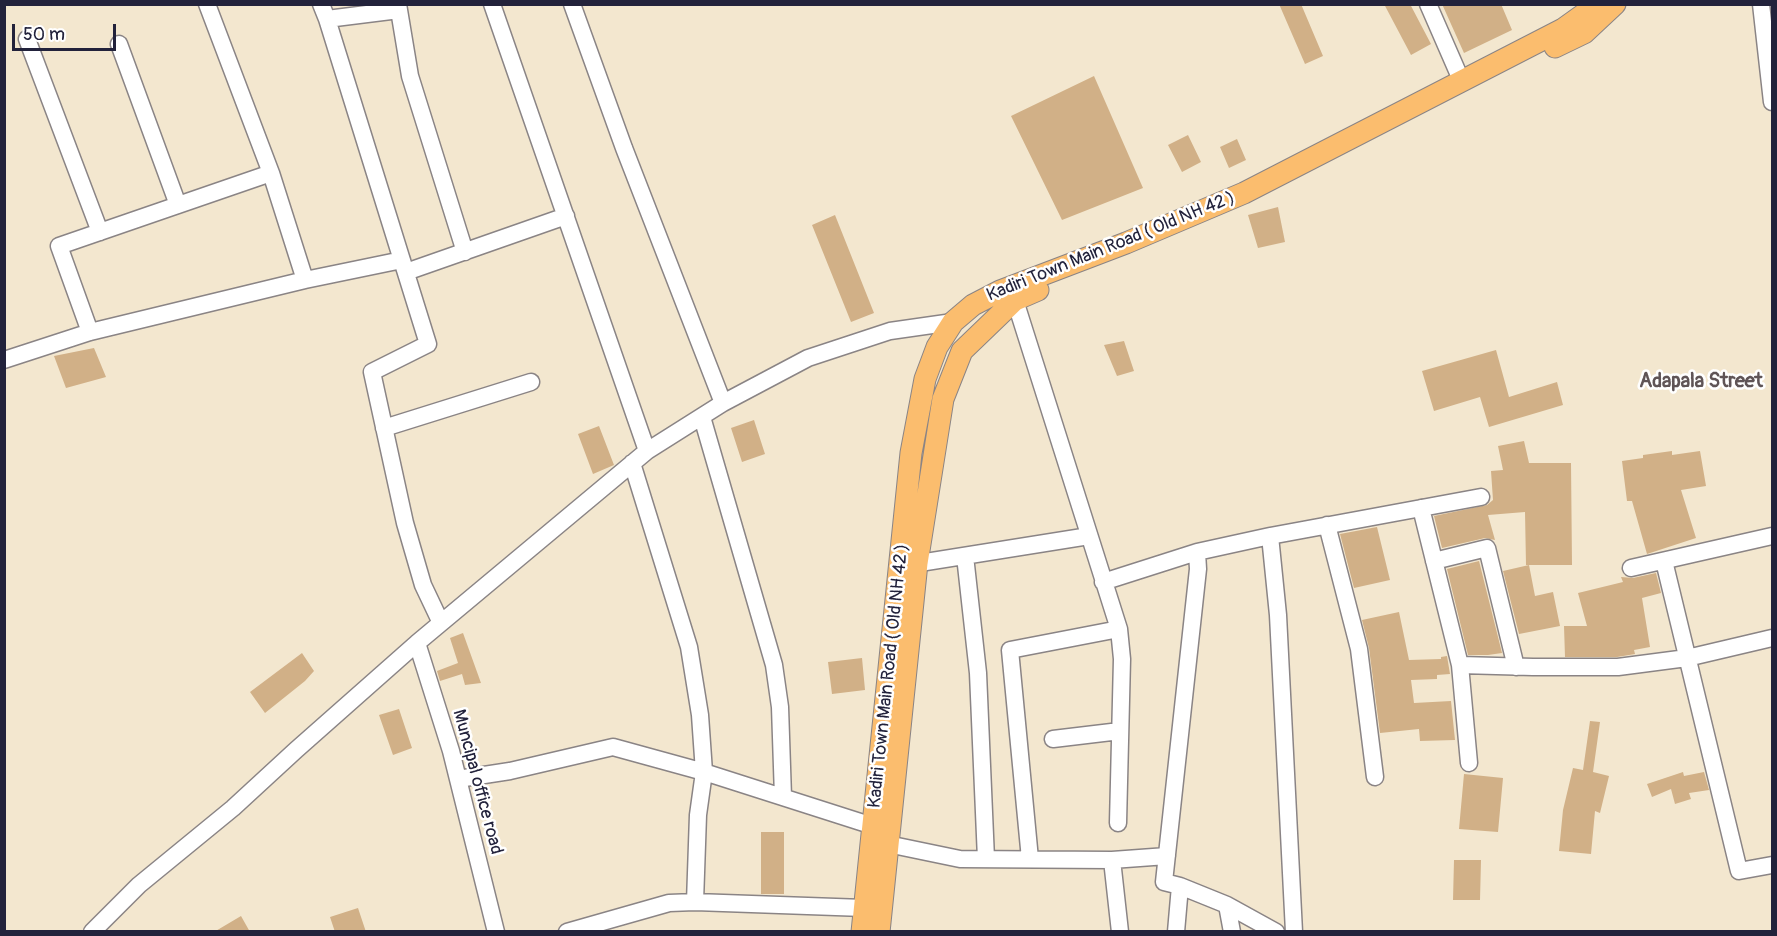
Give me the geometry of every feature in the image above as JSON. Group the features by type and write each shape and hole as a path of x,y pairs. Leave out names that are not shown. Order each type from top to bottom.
{"main road":[{"name":"Kadiri Town Main Road ( Old NH 42 )","path":"862,932 864,908 878,837 909,564 943,399 962,351 1012,293 1244,193 1563,29 1598,4"},
{"name":"Kadiri Town Main Road ( Old NH 42 )","path":"909,564 911,453 923,389 937,346 953,322 973,305 1012,293 1278,187 1584,33 1615,4"},
{"name":"Kadiri Town Main Road ( Old NH 42 )","path":"878,837 879,932"}],"street":[{"path":"207,4 271,173 305,280"},
{"path":"492,4 647,451"},
{"path":"573,4 624,148 723,403"},
{"path":"1428,4 1462,82"},
{"path":"1761,4 1773,102"},
{"path":"441,623 423,585 405,523 372,372 428,344 324,12 398,7 410,76 465,252"},
{"path":"27,39 100,232"},
{"path":"119,44 178,205"},
{"path":"90,332 59,246 271,173"},
{"path":"4,360 90,332 305,280 404,266 465,252 566,216"},
{"path":"1012,293 1119,629 1122,659 1118,823"},
{"path":"92,932 139,885 233,808 441,623 647,451 723,403 808,358 890,331 953,322"},
{"path":"384,428 531,382"},
{"path":"702,417 774,665 780,707 783,797"},
{"path":"632,463 689,647 700,715 704,772 698,815 696,902"},
{"path":"1104,582 1197,552 1270,536 1481,497"},
{"path":"1421,508 1460,665 1469,763"},
{"path":"1327,525 1359,649 1375,777"},
{"path":"909,564 1089,536"},
{"path":"1270,536 1278,615 1294,932"},
{"path":"1631,568 1773,536"},
{"path":"1434,561 1487,548 1516,667"},
{"path":"1197,552 1198,569 1164,882 1227,905 1276,932"},
{"path":"965,556 978,673 986,859"},
{"path":"1664,561 1739,871 1773,865"},
{"path":"1030,859 1010,650 1119,629"},
{"path":"1460,665 1618,667 1687,658 1773,638"},
{"name":"Muncipal office road","path":"417,644 451,751 496,932"},
{"path":"1053,740 1120,731"},
{"path":"458,779 510,771 613,747 783,797 878,837 960,859 1112,860 1167,856"},
{"path":"1112,860 1120,932"},
{"path":"1176,932 1180,886"},
{"path":"567,932 669,903 864,908"},
{"path":"1227,905 1232,932"}],"building":[{"path":"1279,4 1301,4 1323,56 1305,64"},
{"path":"1384,4 1410,4 1431,44 1411,55"},
{"path":"1442,4 1501,4 1512,30 1464,53"},
{"path":"1094,76 1143,188 1062,220 1011,116"},
{"path":"1188,135 1201,162 1182,172 1168,145"},
{"path":"1237,139 1246,160 1229,168 1220,147"},
{"path":"1278,207 1285,242 1258,248 1248,215"},
{"path":"835,215 874,313 851,322 812,225"},
{"path":"1124,341 1134,371 1117,376 1104,345"},
{"path":"94,348 106,377 66,388 54,356"},
{"path":"1496,350 1509,397 1557,382 1563,405 1489,427 1480,397 1434,411 1422,371"},
{"path":"754,420 765,454 742,462 731,428"},
{"path":"599,426 614,465 593,474 578,434"},
{"path":"1524,441 1529,463 1571,463 1572,565 1526,565 1525,512 1488,515 1495,540 1485,538 1442,548 1434,516 1487,505 1493,500 1491,471 1503,470 1498,446"},
{"path":"1672,451 1672,455 1700,451 1706,486 1681,490 1696,538 1647,554 1632,501 1627,501 1622,461"},
{"path":"1377,527 1390,580 1354,588 1340,534"},
{"path":"1479,561 1502,653 1468,655 1447,569"},
{"path":"1529,565 1535,596 1553,592 1560,626 1519,634 1503,571"},
{"path":"1656,573 1661,593 1642,598 1650,647 1634,650 1635,654 1617,657 1565,657 1564,626 1587,626 1578,593 1623,582 1621,577 1633,578"},
{"path":"1399,612 1409,660 1441,659 1447,656 1450,674 1437,675 1437,679 1411,680 1414,703 1451,701 1455,740 1420,741 1419,729 1380,733 1369,648 1362,620"},
{"path":"463,633 481,683 465,685 462,674 440,681 437,671 458,663 450,638"},
{"path":"302,653 314,671 265,713 250,692"},
{"path":"862,658 865,690 832,694 828,662"},
{"path":"399,709 412,748 393,755 379,715"},
{"path":"1590,721 1600,722 1593,772 1609,776 1600,813 1595,811 1591,854 1559,851 1563,810 1573,768 1583,770"},
{"path":"1683,772 1684,776 1704,772 1709,790 1689,793 1691,799 1675,804 1671,789 1652,797 1647,784"},
{"path":"1464,774 1503,778 1498,832 1459,829"},
{"path":"761,832 784,832 784,894 761,894"},
{"path":"1454,860 1481,860 1480,900 1453,900"},
{"path":"358,908 366,932 335,932 330,917"},
{"path":"241,916 250,932 214,932"}],"district":[{"name":"Adapala Street","path":"1701,382"}]}
